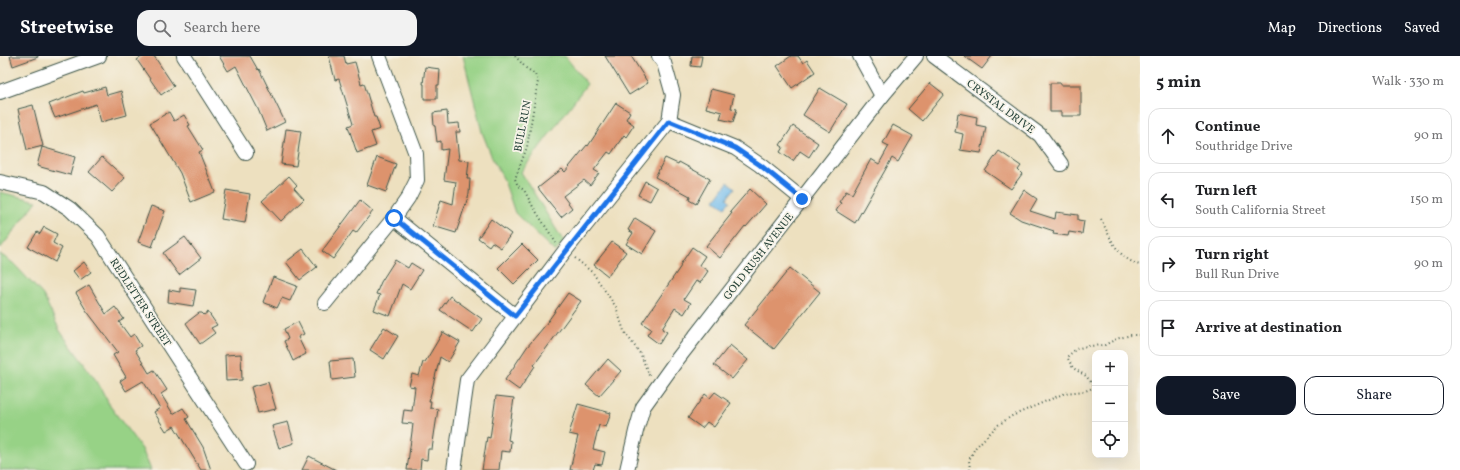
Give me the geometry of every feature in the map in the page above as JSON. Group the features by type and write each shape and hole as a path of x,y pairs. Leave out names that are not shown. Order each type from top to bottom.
{"street":[{"path":"0,92 99,56"},
{"path":"184,56 246,152"},
{"path":"325,304 394,218 408,198 417,180 416,154 379,56"},
{"path":"454,470 467,380 515,316 669,121 673,95 664,63 659,56"},
{"path":"860,56 882,96"},
{"name":"GOLD RUSH AVENUE","path":"627,470 643,407 676,361 882,96 916,56"},
{"name":"CRYSTAL DRIVE","path":"934,56 1040,135 1060,164"},
{"path":"669,121 735,148 760,165 802,199"},
{"name":"REDLETTER STREET","path":"0,182 44,192 70,209 98,236 246,464"},
{"path":"394,218 515,316"}],"path":[{"name":"BULL RUN","path":"515,56 526,68 535,74 538,81 527,147 515,179 518,186 524,190 556,243"},
{"path":"1101,219 1116,249 1132,262 1140,265"},
{"path":"574,257 593,274 616,306 624,331 641,355 650,378"},
{"path":"970,470 969,460 975,448 998,425 1012,416 1065,393 1085,391 1095,387 1086,376 1073,368 1067,357 1076,349 1087,346 1105,345 1116,339 1131,335 1140,335"}],"green space":[{"path":"463,56 565,56 587,84 521,172 564,242 555,252 515,213 504,180 493,160 482,132"},
{"path":"0,192 37,201 0,249"},
{"path":"0,254 13,263 43,295 60,331 98,383 110,406 142,449 151,470 0,470"}],"water":[{"path":"728,182 735,188 727,198 730,201 725,207 715,200"}],"building":[{"path":"10,56 38,56 38,57 13,66"},
{"path":"143,56 154,56 174,86 161,95 137,60"},
{"path":"219,56 250,56 258,70 259,69 285,122 267,131 258,109 236,66 228,71"},
{"path":"329,56 344,56 346,64 355,62 361,84 364,83 374,117 376,117 380,129 371,132 376,146 357,153 348,126 353,124 339,79 335,80"},
{"path":"605,56 631,56 648,83 629,95"},
{"path":"692,56 702,56 700,67 691,66"},
{"path":"791,56 798,56 803,63 807,60 815,72 792,88 777,66"},
{"path":"964,56 992,56 982,69"},
{"path":"425,67 440,69 439,85 437,85 437,99 424,99 423,84"},
{"path":"930,83 944,94 922,121 908,109"},
{"path":"1050,83 1061,83 1061,85 1081,85 1081,116 1061,116 1061,112 1050,112"},
{"path":"105,87 107,95 121,91 127,115 101,122 96,104 55,118 49,104 83,91 84,93"},
{"path":"820,88 847,104 830,132 803,115"},
{"path":"711,89 734,95 731,108 737,109 733,122 720,119 722,112 706,108"},
{"path":"616,103 630,112 626,119 634,125 626,137 624,135 611,154 608,152 594,170 599,173 590,185 584,180 563,196 572,208 561,217 538,188 562,169 565,172 587,145 588,146"},
{"path":"33,105 43,146 27,150 18,109"},
{"path":"447,111 448,124 459,123 460,132 456,132 459,160 469,161 467,179 470,179 469,194 456,233 433,226 441,200 453,204 456,182 444,180 448,149 441,150 441,141 437,142 434,126 433,113"},
{"path":"169,112 174,121 184,115 190,125 188,126 203,150 199,152 215,192 191,202 180,173 150,123"},
{"path":"958,113 977,117 976,125 986,127 981,153 960,150 963,134 955,132"},
{"path":"893,125 913,136 898,162 892,158 855,223 836,211 841,203 839,202 846,191 852,194 871,159 879,164 889,146 883,143"},
{"path":"793,126 818,143 809,157 800,151 793,161 780,152 783,147 780,145"},
{"path":"286,129 301,131 296,166 281,164"},
{"path":"42,147 75,157 70,175 37,166"},
{"path":"999,151 1021,166 1018,170 1022,174 1011,189 985,171"},
{"path":"102,157 125,178 112,192 89,172"},
{"path":"377,157 396,164 386,192 367,185"},
{"path":"665,158 678,164 679,162 710,179 696,204 689,200 690,196 655,177"},
{"path":"289,176 297,185 294,188 304,199 281,221 262,201"},
{"path":"645,181 657,188 650,201 638,195"},
{"path":"750,189 766,204 746,227 745,226 720,258 706,246 732,213 730,212"},
{"path":"226,190 250,194 245,223 221,219"},
{"path":"1024,190 1037,199 1030,211 1055,219 1056,212 1078,215 1078,220 1084,221 1082,234 1069,232 1068,236 1053,234 1054,231 1021,220 1010,213"},
{"path":"360,200 373,211 356,233 353,231 333,259 322,251"},
{"path":"151,206 165,211 152,247 138,242"},
{"path":"635,218 656,231 642,254 626,244 633,233 628,230"},
{"path":"491,219 511,234 501,248 492,242 489,246 478,238"},
{"path":"44,227 57,234 53,243 62,248 55,262 28,247 37,232 40,234"},
{"path":"185,237 201,258 179,275 163,253"},
{"path":"612,242 626,252 608,276 594,265"},
{"path":"522,244 538,260 514,284 498,268"},
{"path":"692,247 705,256 699,265 708,271 700,283 696,281 684,299 691,303 684,314 675,308 662,329 667,332 659,344 647,335 651,329 642,323 681,266 680,265"},
{"path":"303,249 317,267 300,280 286,262"},
{"path":"395,260 408,268 411,263 422,270 410,289 402,284 390,316 374,310 380,295 376,294 381,282"},
{"path":"84,262 91,272 80,280 73,271"},
{"path":"790,268 820,292 774,349 744,325"},
{"path":"273,277 297,286 290,301 282,298 277,308 263,302"},
{"path":"89,285 106,314 115,307 124,319 119,322 130,337 134,334 141,346 135,350 149,373 154,370 167,390 161,394 173,414 183,408 189,417 186,419 203,447 211,470 201,470 174,426 166,431 154,412 160,408 143,381 126,391 120,381 126,377 113,355 118,352 86,310 76,293"},
{"path":"180,288 196,290 193,306 168,302 169,290 180,292"},
{"path":"568,293 581,301 534,365 535,366 519,390 505,380 527,347 543,328"},
{"path":"450,296 482,319 473,332 440,310"},
{"path":"208,312 217,325 211,328 215,333 200,344 186,323 199,313 204,315"},
{"path":"298,322 304,334 298,337 306,354 293,361 284,341 288,339 284,329"},
{"path":"384,327 398,336 384,359 370,350"},
{"path":"443,332 460,342 448,362 440,357 429,401 431,401 430,408 438,409 432,449 428,449 427,460 421,459 420,470 407,470 413,424 402,423 404,410 412,411 415,387 409,386 412,374 419,376 423,362 425,362"},
{"path":"730,345 748,360 732,379 714,365"},
{"path":"241,354 242,380 226,381 225,355"},
{"path":"353,359 355,377 332,380 330,361"},
{"path":"608,359 621,371 599,396 586,385"},
{"path":"268,382 276,409 258,413 251,387"},
{"path":"715,392 731,403 714,427 707,422 702,428 688,418 705,394 710,398"},
{"path":"496,396 514,398 508,440 511,441 510,452 501,451 499,470 482,470 487,437 490,438"},
{"path":"578,404 611,413 606,427 599,425 593,449 605,452 602,465 595,464 593,470 570,470 578,436 569,434"},
{"path":"288,422 294,443 279,448 272,426"},
{"path":"309,456 336,470 302,470"}],"route":[{"path":"394,218 515,316 564,252 669,121 735,148 760,165 802,199"}]}
